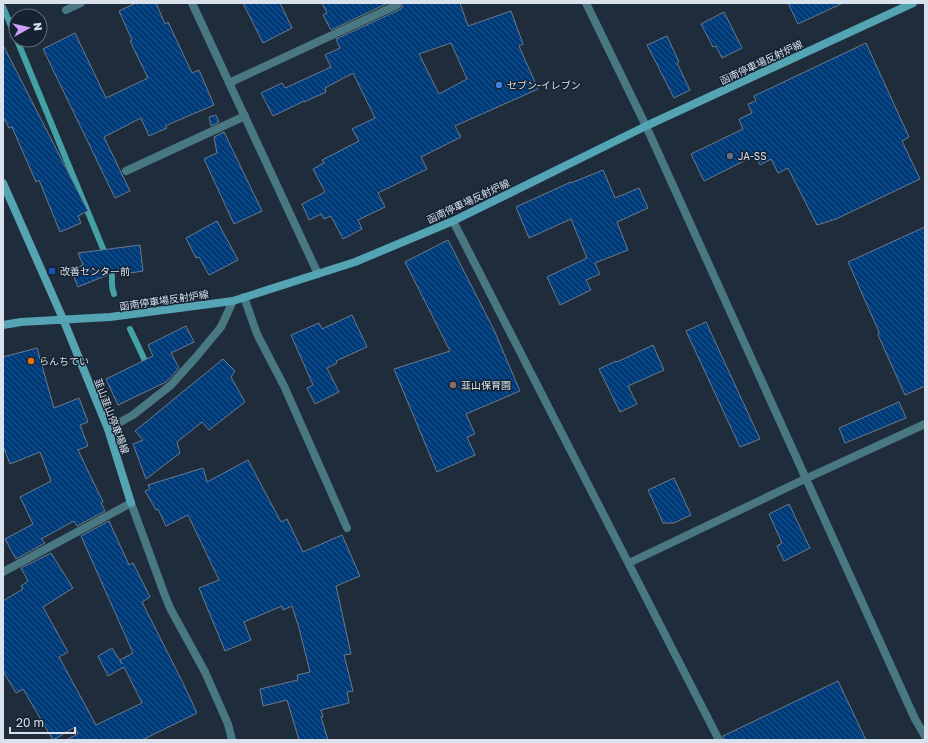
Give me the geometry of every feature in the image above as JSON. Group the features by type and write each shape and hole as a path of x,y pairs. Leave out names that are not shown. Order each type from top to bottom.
{"main road":[{"name":"函南停車場反射炉線","path":"3,325 21,322 110,317 233,301 355,262 452,221 646,126 913,3"},
{"name":"韮山韮山停車場線","path":"3,183 108,429 131,503"}],"street":[{"path":"66,10 81,3"},
{"path":"586,3 646,126 805,479 915,719 925,736"},
{"path":"196,4 229,83 318,274"},
{"path":"229,83 397,5"},
{"path":"126,171 245,116"},
{"path":"452,221 720,740"},
{"path":"244,297 257,334 284,386 347,528"},
{"path":"108,429 134,415 171,385 198,356 221,327 233,301"},
{"path":"629,563 805,479 925,424"},
{"path":"3,572 131,503 170,608 205,672 228,724 232,740"}],"building":[{"path":"136,3 156,3 165,24 168,22 192,73 199,70 214,105 165,126 167,128 149,136 141,118 104,137 130,191 115,198 43,49 48,48 48,46 75,33 106,98 148,78 130,41 132,40 119,11"},
{"path":"243,3 280,3 292,28 263,43"},
{"path":"322,3 388,3 331,30 323,15 327,13"},
{"path":"402,3 460,3 468,26 511,11 523,44 519,46 538,89 455,126 461,137 421,157 427,169 378,193 385,207 358,220 362,229 343,239 331,216 324,219 321,214 309,220 302,204 325,192 313,169 324,163 322,160 359,141 352,129 375,118 353,73 325,88 326,92 273,116 261,93 282,83 285,88 331,67 325,55 340,48 336,39 402,8","holes":["451,43 467,79 439,94 419,54"]},
{"path":"788,3 843,3 798,24"},
{"path":"724,12 742,48 722,58 716,46 713,47 701,24"},
{"path":"667,36 679,62 677,63 690,90 674,98 647,45"},
{"path":"866,43 909,137 902,141 920,179 836,219 817,225 788,168 778,173 771,159 760,165 756,155 704,181 691,154 743,129 739,119 752,113 748,104 756,101 754,96"},
{"path":"3,45 88,211 78,216 81,223 60,232 39,180 36,182 12,127 9,128 3,116"},
{"path":"216,115 219,122 211,126 209,117"},
{"path":"224,132 262,211 234,224 204,159 217,153 214,137"},
{"path":"603,170 615,198 639,188 648,208 617,222 628,250 595,263 600,274 586,280 591,290 560,305 547,277 587,258 571,219 529,238 516,207 571,182"},
{"path":"217,221 238,260 209,275 199,257 196,258 186,238"},
{"path":"925,227 925,386 905,395 848,262"},
{"path":"448,240 494,330 520,391 466,414 475,434 467,437 475,455 437,472 394,369 450,351 405,262"},
{"path":"140,245 143,271 124,274 124,268 78,287 71,270 83,265 78,253"},
{"path":"352,315 367,347 336,361 337,363 327,368 339,392 315,404 307,388 313,385 291,335 319,323 322,329"},
{"path":"706,322 760,439 740,447 686,331"},
{"path":"186,326 194,342 171,353 179,368 166,382 118,405 106,379 153,356 148,345"},
{"path":"653,345 664,370 628,386 637,404 620,412 599,369"},
{"path":"37,348 54,408 79,398 88,422 80,425 88,446 78,450 103,502 101,503 105,511 77,526 74,521 41,539 45,543 16,559 5,539 33,524 20,497 51,481 40,452 10,464 3,446 3,357"},
{"path":"223,359 235,371 231,377 245,402 209,430 202,422 177,442 180,453 146,479 133,444 143,440 135,431"},
{"path":"899,402 906,418 845,443 839,428"},
{"path":"248,460 281,522 287,519 303,552 342,535 360,576 336,586 351,654 344,655 353,691 347,692 349,703 321,710 323,717 321,717 328,740 299,740 287,700 263,706 260,689 298,680 297,675 310,672 292,606 283,610 282,606 244,622 251,640 225,651 199,588 219,580 188,515 166,526 158,509 156,510 145,491 150,489 148,485 203,468 207,482"},
{"path":"674,478 691,515 674,523 663,523 648,490"},
{"path":"789,504 810,548 784,561 777,546 782,543 769,514"},
{"path":"109,521 129,565 133,563 150,597 142,602 197,713 142,740 66,740 78,734 75,727 53,740 23,689 16,693 3,671 3,601 23,589 21,586 28,581 21,568 51,553 73,588 43,607 68,652 59,657 96,725 142,703 124,667 108,676 98,656 112,648 122,664 120,660 133,653 81,536"},
{"path":"838,681 866,740 724,740 723,736"}],"waterway":[{"path":"3,7 8,19"},
{"path":"20,48 106,256"},
{"path":"110,267 114,294"},
{"path":"130,329 148,367"}],"place":[{"name":"セブン-イレブン","path":"499,85"},
{"name":"JA-SS","path":"730,156"},
{"name":"改善センター前","path":"52,271"},
{"name":"らんちてい","path":"31,361"},
{"name":"韮山保育園","path":"453,385"}]}
